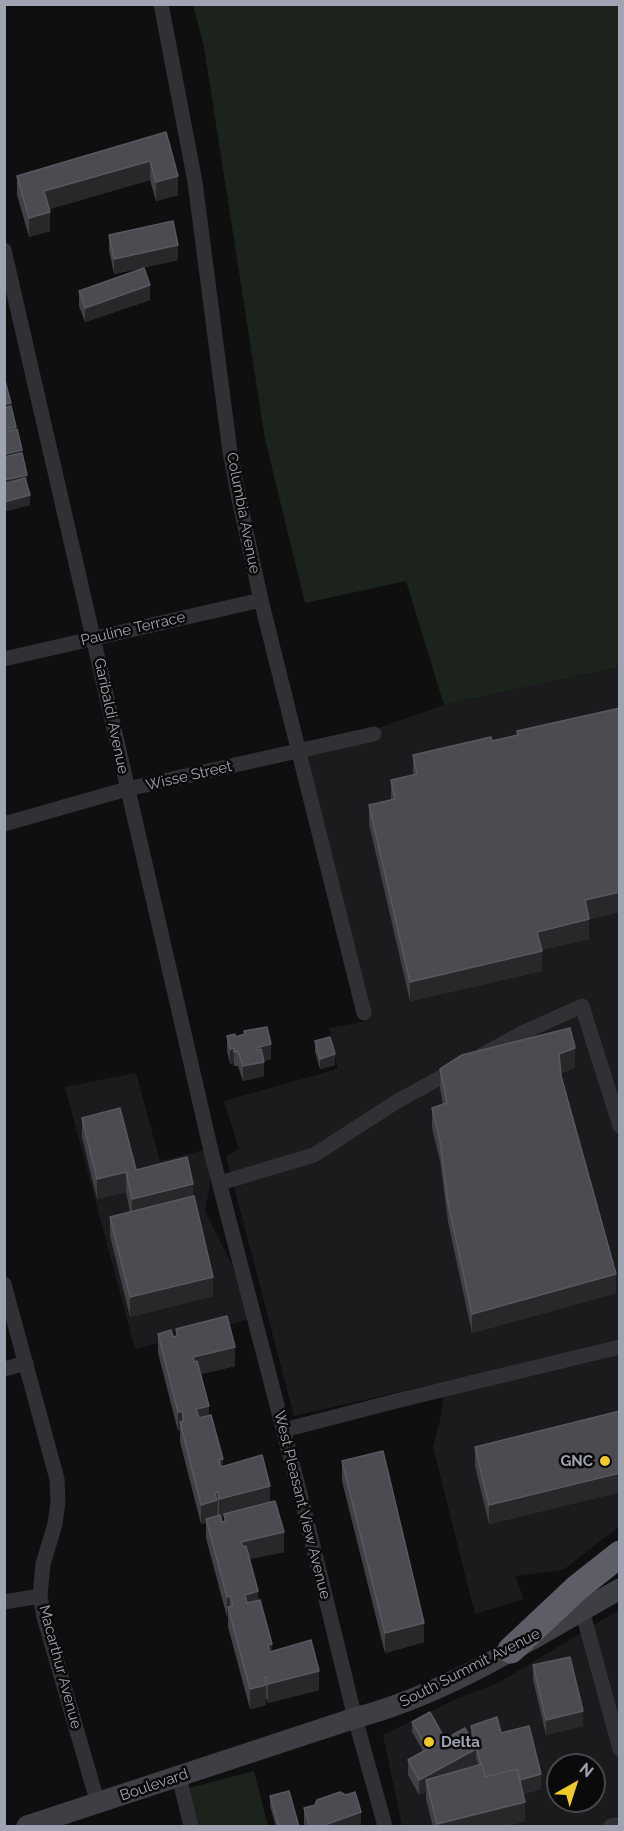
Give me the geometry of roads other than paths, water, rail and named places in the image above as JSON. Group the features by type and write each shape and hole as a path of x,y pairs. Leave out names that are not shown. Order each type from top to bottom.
{"highway":[{"path":"511,1650 577,1588 620,1554"}],"street":[{"name":"Columbia Avenue","path":"161,4 195,182 230,452 261,600 364,1013"},
{"name":"Garibaldi Avenue","path":"4,250 220,1183"},
{"name":"Pauline Terrace","path":"4,658 261,600"},
{"name":"Wisse Street","path":"4,824 128,789 374,734"},
{"path":"220,1183 314,1155 396,1102 522,1033 582,1006 620,1126"},
{"name":"West Pleasant View Avenue","path":"220,1183 355,1718 385,1827"},
{"name":"Macarthur Avenue","path":"4,1284 57,1479 58,1502 55,1524 43,1564 40,1596 98,1804"},
{"path":"284,1431 620,1347"},
{"path":"4,1369 26,1362"},
{"name":"South Summit Avenue","path":"280,1743 388,1709 434,1689 620,1590"},
{"path":"4,1602 40,1596"},
{"path":"582,1610 620,1749"},
{"name":"Boulevard","path":"27,1827 280,1743"},
{"path":"179,1777 191,1827"},
{"path":"611,1827 620,1824"}],"place":[{"name":"GNC","path":"605,1461"},
{"name":"Delta","path":"429,1742"}]}
